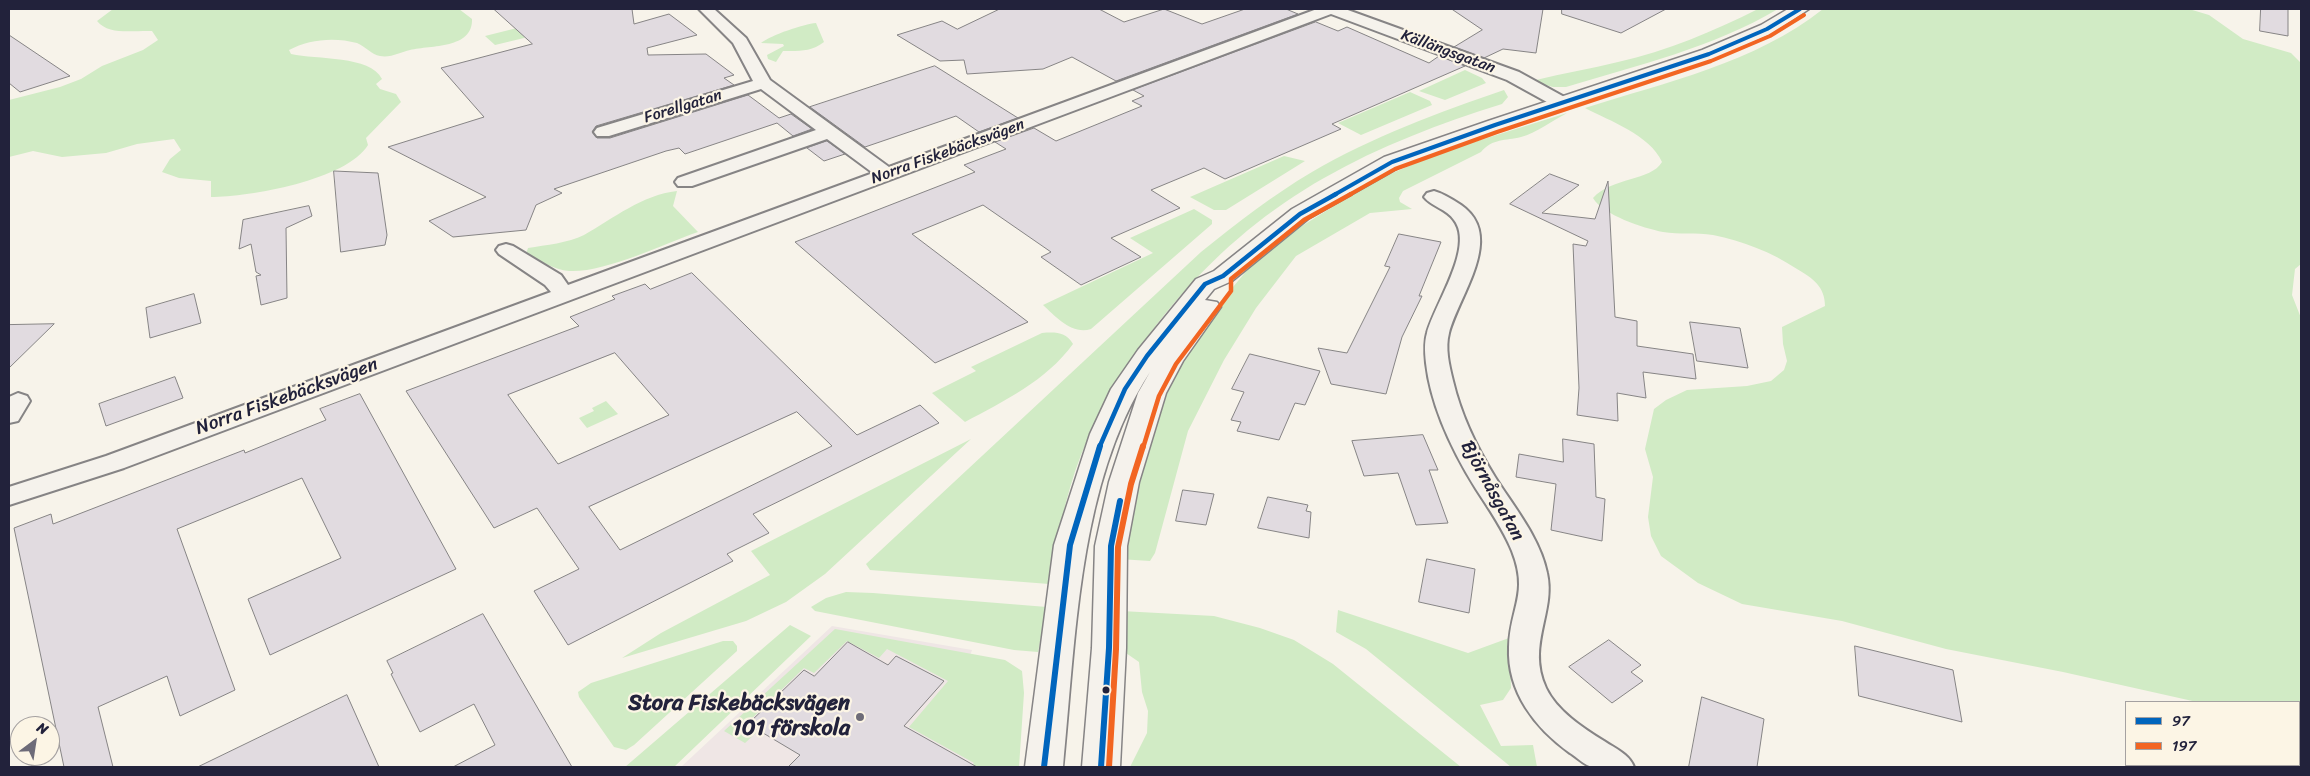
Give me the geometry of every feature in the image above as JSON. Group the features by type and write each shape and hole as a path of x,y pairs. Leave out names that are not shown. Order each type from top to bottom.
{"street":[{"path":"706,9 740,41 762,83 887,174"},
{"name":"Källängsgatan","path":"1331,9 1512,76 1562,103"},
{"name":"Norra Fiskebäcksvägen","path":"9,496 115,462 1331,9"},
{"path":"1044,767 1070,544 1104,434 1125,389 1147,356 1205,284 1223,276 1300,214 1392,162 1738,42 1766,29 1800,9"},
{"name":"Forellgatan","path":"603,132 762,83"},
{"path":"685,182 829,132"},
{"name":"Björnåsgatan","path":"1434,197 1463,217 1468,226 1469,250 1465,271 1440,330 1436,347 1439,371 1455,423 1484,480 1511,521 1533,573 1534,588 1524,640 1525,665 1531,688 1545,709 1570,736 1618,767"},
{"path":"506,250 547,275 564,294"},
{"path":"1101,767 1109,648 1111,546 1124,482 1152,393 1170,360 1204,311 1225,287 1223,276"}],"shaded area":[{"name":"Stora Fiskebäcksvägen 101 förskola","path":"832,626 972,650 963,676 1000,767 681,767"}],"green space":[{"path":"113,9 459,9 472,19 466,36 458,41 388,56 377,55 357,43 340,40 314,41 289,50 291,54 355,62 366,66 376,71 382,79 376,84 380,89 396,94 401,102 366,138 368,145 357,157 340,168 319,177 272,190 211,197 211,181 179,178 162,172 170,159 181,150 174,139 137,144 106,153 62,157 33,151 9,157 9,100 60,87 81,79 102,66 143,50 158,40 152,31 123,31 108,29 102,26 97,21"},
{"path":"1758,9 1778,9 1727,35 1647,63 1566,87 1553,87 1535,82 1536,80 1654,52 1707,33"},
{"path":"1823,9 2189,9 2209,15 2243,39 2291,53 2301,63 2301,264 2295,269 2292,295 2301,318 2301,710 2300,701 2193,701 2063,672 1946,649 1842,621 1742,604 1698,583 1661,556 1651,536 1648,517 1653,477 1645,449 1654,409 1666,400 1687,390 1747,386 1771,381 1784,370 1787,361 1782,327 1825,306 1823,293 1808,276 1787,263 1735,240 1713,235 1669,233 1655,230 1624,220 1605,210 1593,198 1601,191 1620,182 1649,173 1662,162 1656,152 1639,136 1585,108 1709,69 1769,44 1797,28"},
{"path":"816,23 824,42 810,49 783,51 776,62 768,59 767,55 784,46 783,44 761,43 788,30"},
{"path":"525,26 537,26 524,38 495,45 485,36"},
{"path":"1465,70 1482,78 1486,83 1445,100 1419,91"},
{"path":"1504,90 1508,97 1502,104 1434,127 1345,166 1324,178 1285,203 1247,231 1212,262 1180,296 1124,372 1101,413 1081,455 1066,502 1049,584 870,570 866,564 1201,252 1242,220 1269,200 1335,159 1382,136"},
{"path":"1410,92 1430,101 1432,105 1361,135 1338,123"},
{"path":"1567,113 1527,135 1490,144 1481,152 1403,191 1399,198 1400,202 1412,209 1370,213 1296,256 1256,308 1224,360 1188,431 1155,553 1150,561 1119,559 1159,399 1193,341 1223,299 1253,263 1286,236 1374,181 1439,153"},
{"path":"1284,156 1305,161 1226,210 1214,210 1190,197"},
{"path":"677,191 673,206 698,232 616,263 583,270 569,271 558,269 526,254 528,248 578,238 640,202 664,193"},
{"path":"1194,209 1212,220 1212,224 1091,329 1077,329 1065,324 1043,305 1153,253 1130,238"},
{"path":"1042,333 1064,335 1073,344 1050,369 1024,389 995,406 965,422 932,393 976,371 971,367"},
{"path":"606,401 618,414 587,428 579,418 594,411 592,408"},
{"path":"971,439 825,574 786,602 746,621 622,658 661,633 770,575 751,551"},
{"path":"846,592 1047,607 1038,652 1014,650 815,611 811,607 826,598"},
{"path":"1338,610 1468,653 1509,638 1511,688 1503,700 1480,705 1501,746 1533,745 1537,767 1511,767 1366,649 1336,632"},
{"path":"1121,611 1214,616 1260,628 1294,640 1333,664 1461,767 1130,767 1147,733 1148,711 1142,692 1139,662 1123,651"},
{"path":"790,625 811,636 674,767 625,767"},
{"path":"835,629 1005,660 1022,671 1024,693 1019,767 971,767 974,763 909,727 948,681 887,649 879,658 847,641 814,673 804,668 745,725 756,733 745,743 724,731"},
{"path":"723,641 733,641 737,646 737,651 634,745 626,750 614,747 579,697 578,692 591,683"}],"building":[{"path":"494,9 632,9 634,24 669,14 697,35 647,48 648,55 706,54 734,75 724,78 734,85 596,126 592,132 597,138 610,138 748,95 779,118 791,114 812,129 793,136 777,123 685,154 679,148 666,151 554,189 562,193 536,205 526,230 453,237 429,221 486,197 388,147 484,117 441,68 532,44"},
{"path":"1000,9 1099,9 1124,22 1164,9 1202,24 1245,9 1286,9 1298,14 1116,81 1072,57 1043,69 967,74 964,60 940,61 897,35 942,21 957,29"},
{"path":"1452,9 1543,9 1536,53 1503,49 1484,58 1454,47 1482,30"},
{"path":"1562,9 1666,9 1621,33 1562,14"},
{"path":"2261,9 2288,9 2288,36 2260,31"},
{"path":"1316,22 1338,31 1347,27 1429,63 1439,56 1465,66 1332,124 1341,129 1225,179 1204,168 1151,190 1180,208 1111,238 1141,257 1081,285 1041,257 1051,252 983,205 912,234 1028,322 935,363 795,242 975,172 964,165 1006,149 995,142 1034,128 1056,141 1142,106 1132,101 1144,96 1133,90"},
{"path":"9,35 70,76 20,92 9,83"},
{"path":"935,66 1018,118 979,132 956,116 865,147 810,107"},
{"path":"827,141 845,154 824,161 807,148"},
{"path":"334,171 378,173 387,235 385,245 341,252"},
{"path":"1550,174 1579,185 1542,213 1595,219 1608,181 1615,317 1637,321 1637,346 1693,354 1696,379 1643,372 1646,398 1617,393 1618,421 1577,415 1579,388 1573,244 1586,246 1588,241 1510,204"},
{"path":"309,206 312,216 286,228 287,298 261,305 256,276 261,275 256,272 251,244 239,249 243,220"},
{"path":"1399,234 1441,242 1419,296 1422,296 1402,337 1386,394 1331,384 1318,348 1347,353 1390,267 1385,266"},
{"path":"692,273 857,435 920,405 939,423 753,514 769,533 727,554 733,561 568,645 534,591 579,569 537,508 494,528 406,391 579,326 570,317 615,299 612,296 645,284 650,289","holes":["615,353 669,415 558,464 508,395","797,412 832,446 620,550 589,507"]},
{"path":"194,294 201,323 150,338 146,308"},
{"path":"1690,322 1740,328 1748,368 1697,361"},
{"path":"54,324 9,368 9,325"},
{"path":"1250,354 1320,371 1305,405 1295,403 1279,440 1237,431 1241,422 1231,420 1244,392 1232,389"},
{"path":"175,377 183,398 106,426 99,404"},
{"path":"360,394 456,569 270,655 248,599 341,558 302,478 177,529 235,690 180,716 167,676 98,707 113,767 64,767 60,748 60,716 53,716 14,528 51,514 53,524 244,450 245,453 326,420 320,409"},
{"path":"1423,435 1438,470 1429,470 1448,523 1416,525 1398,473 1364,476 1352,441"},
{"path":"1563,439 1594,444 1596,497 1605,499 1602,541 1551,530 1556,484 1516,477 1519,454 1563,462"},
{"path":"1183,490 1214,494 1206,525 1176,521"},
{"path":"1268,497 1308,505 1306,511 1311,512 1309,538 1258,528"},
{"path":"1427,559 1475,569 1469,613 1419,602"},
{"path":"483,614 572,767 453,767 495,745 474,704 420,732 391,674 393,673 387,661"},
{"path":"1609,640 1641,665 1631,672 1643,681 1612,703 1569,667"},
{"path":"848,642 888,665 896,656 944,681 904,726 977,767 788,767 800,755 748,724 804,670 814,676"},
{"path":"1855,646 1953,670 1962,722 1859,696"},
{"path":"347,695 379,767 198,767"},
{"path":"1702,697 1764,719 1757,767 1689,767"}],"transit line":[{"name":"97","path":"1044,767 1070,545 1090,476 1104,434 1125,389 1147,356 1205,284 1223,276 1300,214 1392,162 1495,125 1709,54 1767,29 1800,9"},
{"name":"197","path":"1109,767 1116,649 1118,547 1131,484 1159,396 1176,364 1231,291 1231,279 1304,220 1395,169 1497,132 1711,61 1770,36 1804,15"},
{"name":"97","path":"1101,767 1109,648 1111,546 1120,501"}],"place":[{"name":"Stora Fiskebäcksvägen 101 förskola","path":"860,717"}]}
